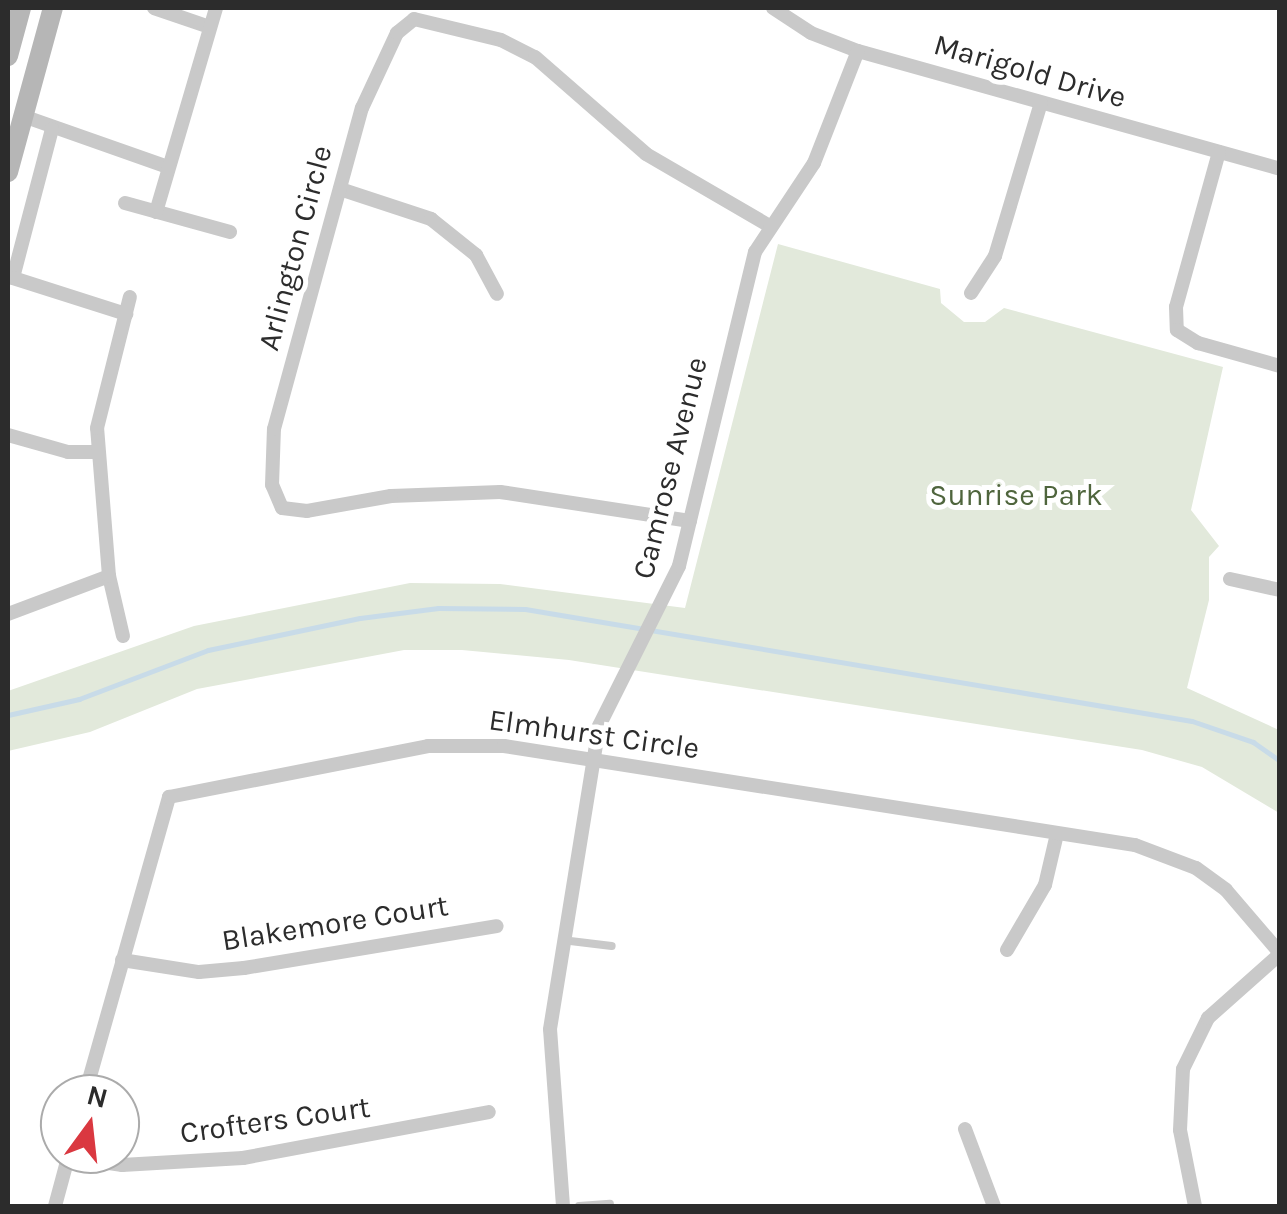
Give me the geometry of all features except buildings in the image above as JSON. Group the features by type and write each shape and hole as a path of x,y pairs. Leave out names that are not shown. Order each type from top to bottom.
{"main road":[{"path":"8,56 21,8"},
{"path":"8,172 15,112 53,8"}],"street":[{"path":"154,8 207,26"},
{"path":"156,212 207,26 216,8"},
{"name":"Marigold Drive","path":"772,8 811,33 858,51 1280,169"},
{"name":"Arlington Circle","path":"690,521 500,492 391,496 307,512 282,508 272,486 274,429 376,71 397,33 414,19 501,40 535,57 646,154 768,224"},
{"name":"Camrose Avenue","path":"563,1206 549,1067 562,940 592,759 623,666 659,611 690,521 742,291 768,224 814,164 858,51"},
{"path":"970,292 995,256 1041,103"},
{"path":"15,112 52,129 168,167"},
{"path":"52,129 13,278 126,314"},
{"path":"1219,152 1176,307 1177,330 1198,343 1280,366"},
{"path":"340,190 430,219 476,255 497,294"},
{"path":"125,203 230,232"},
{"path":"123,636 109,576 98,415 130,298"},
{"path":"8,435 68,452 98,452"},
{"path":"8,614 109,576"},
{"path":"1230,578 1280,590"},
{"name":"Elmhurst Circle","path":"91,1074 169,797 428,746 504,746 1134,845 1196,868 1226,890 1280,954"},
{"path":"1007,950 1046,886 1057,834"},
{"name":"Blakemore Court","path":"122,960 199,972 244,968 498,926"},
{"path":"1195,1206 1180,1130 1183,1069 1208,1018 1280,954"},
{"name":"Crofters Court","path":"140,1164 243,1158 489,1112"},
{"path":"965,1129 994,1206"},
{"path":"55,1206 63,1174"}],"lane":[{"path":"562,940 612,946"},
{"path":"579,1206 610,1204"}],"green space":[{"name":"Sunrise Park","path":"778,244 940,289 941,303 964,322 985,322 1004,308 1223,367 1191,510 1219,546 1209,557 1209,600 1187,688 1279,730 1279,813 1202,767 1142,750 569,660 462,650 404,650 197,689 90,732 8,751 8,691 194,626 410,583 500,584 685,608"}],"waterway":[{"path":"8,715 79,699 208,650 360,618 438,608 525,609 1192,721 1253,742 1280,761"}]}
